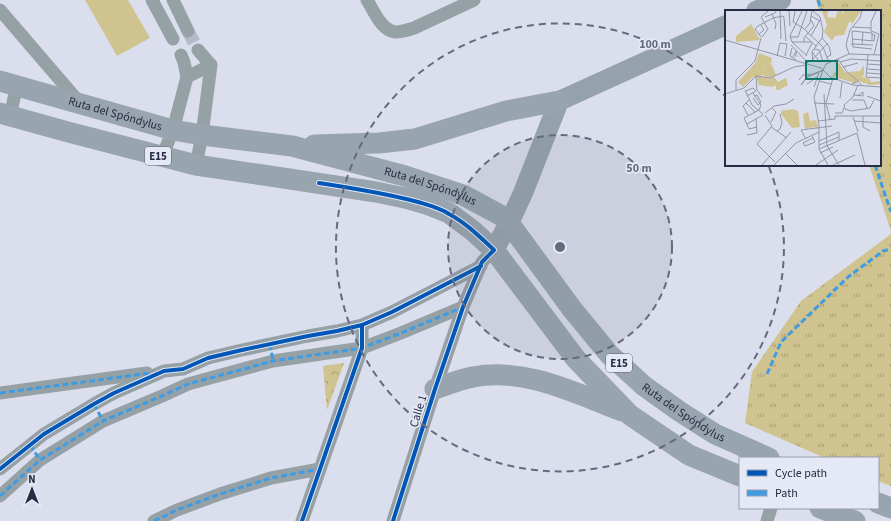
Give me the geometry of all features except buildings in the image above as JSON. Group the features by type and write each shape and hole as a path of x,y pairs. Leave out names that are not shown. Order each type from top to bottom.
{"highway":[{"name":"Ruta del Spóndylus","path":"8,83 173,130 292,146 405,176 463,195 502,216 509,223 576,314 609,354 644,386 715,434 767,457"},
{"path":"292,146 379,143 415,139 506,111 559,100"},
{"name":"Ruta del Spóndylus","path":"3,116 196,165 376,192 405,198 449,213 472,230 487,258 576,359 630,415 689,455 739,476"},
{"path":"435,389 472,377 492,375 513,376 534,379 630,415"},
{"path":"879,503 891,508"},
{"path":"823,509 855,521"}],"main road":[{"path":"758,10 781,0"},
{"path":"487,258 509,223 523,193 559,100 725,25"}],"street":[{"path":"152,0 173,39"},
{"path":"173,0 188,31"},
{"path":"367,0 385,27 394,32 404,32 474,0"},
{"path":"0,10 80,104"},
{"path":"196,165 202,135 211,65 198,50"},
{"path":"162,157 173,130 187,76 184,62 180,55"},
{"path":"187,76 211,65"},
{"path":"3,116 8,83"},
{"path":"0,393 183,369 208,358 308,336 337,332 362,325 392,312 487,258"},
{"name":"Calle 1","path":"393,521 463,307 487,258"},
{"path":"0,496 40,460 103,421 188,384 273,361 362,348 463,307"},
{"path":"302,521 362,348 362,325"},
{"path":"270,344 273,361"},
{"path":"183,369 188,384"},
{"path":"0,469 44,434 94,404 114,393 164,371"},
{"path":"94,404 103,421"},
{"path":"30,445 40,460"},
{"path":"154,521 177,510 220,494 271,478 320,470"},
{"path":"767,521 771,509"}],"green space":[{"path":"85,0 128,0 150,38 117,56"},
{"path":"816,0 891,0 891,231 869,166 881,166 881,10 819,10"},
{"path":"891,234 891,486 879,481 879,457 823,457 745,423 752,372 801,301"},
{"path":"344,363 327,410 323,366"}],"tunnel":[{"path":"188,31 198,50"}],"marked path":[{"path":"818,0 822,10"},
{"path":"875,166 891,212"},
{"path":"767,374 781,342 848,277 883,251 891,249"},
{"path":"0,496 40,460 103,421 188,384 273,361 362,348 463,307"},
{"path":"270,344 273,361"},
{"path":"0,393 151,373"},
{"path":"94,404 103,421"},
{"path":"30,445 40,460"},
{"path":"154,521 177,510 220,494 271,478 320,469"}],"cycle path":[{"path":"319,183 393,196 438,208 473,230 494,250 482,262 463,307 393,521"},
{"path":"0,469 44,434 94,404 114,393 164,371 183,369 208,358 242,350 362,325 392,312 481,266"},
{"path":"302,521 362,348 362,325"}]}
